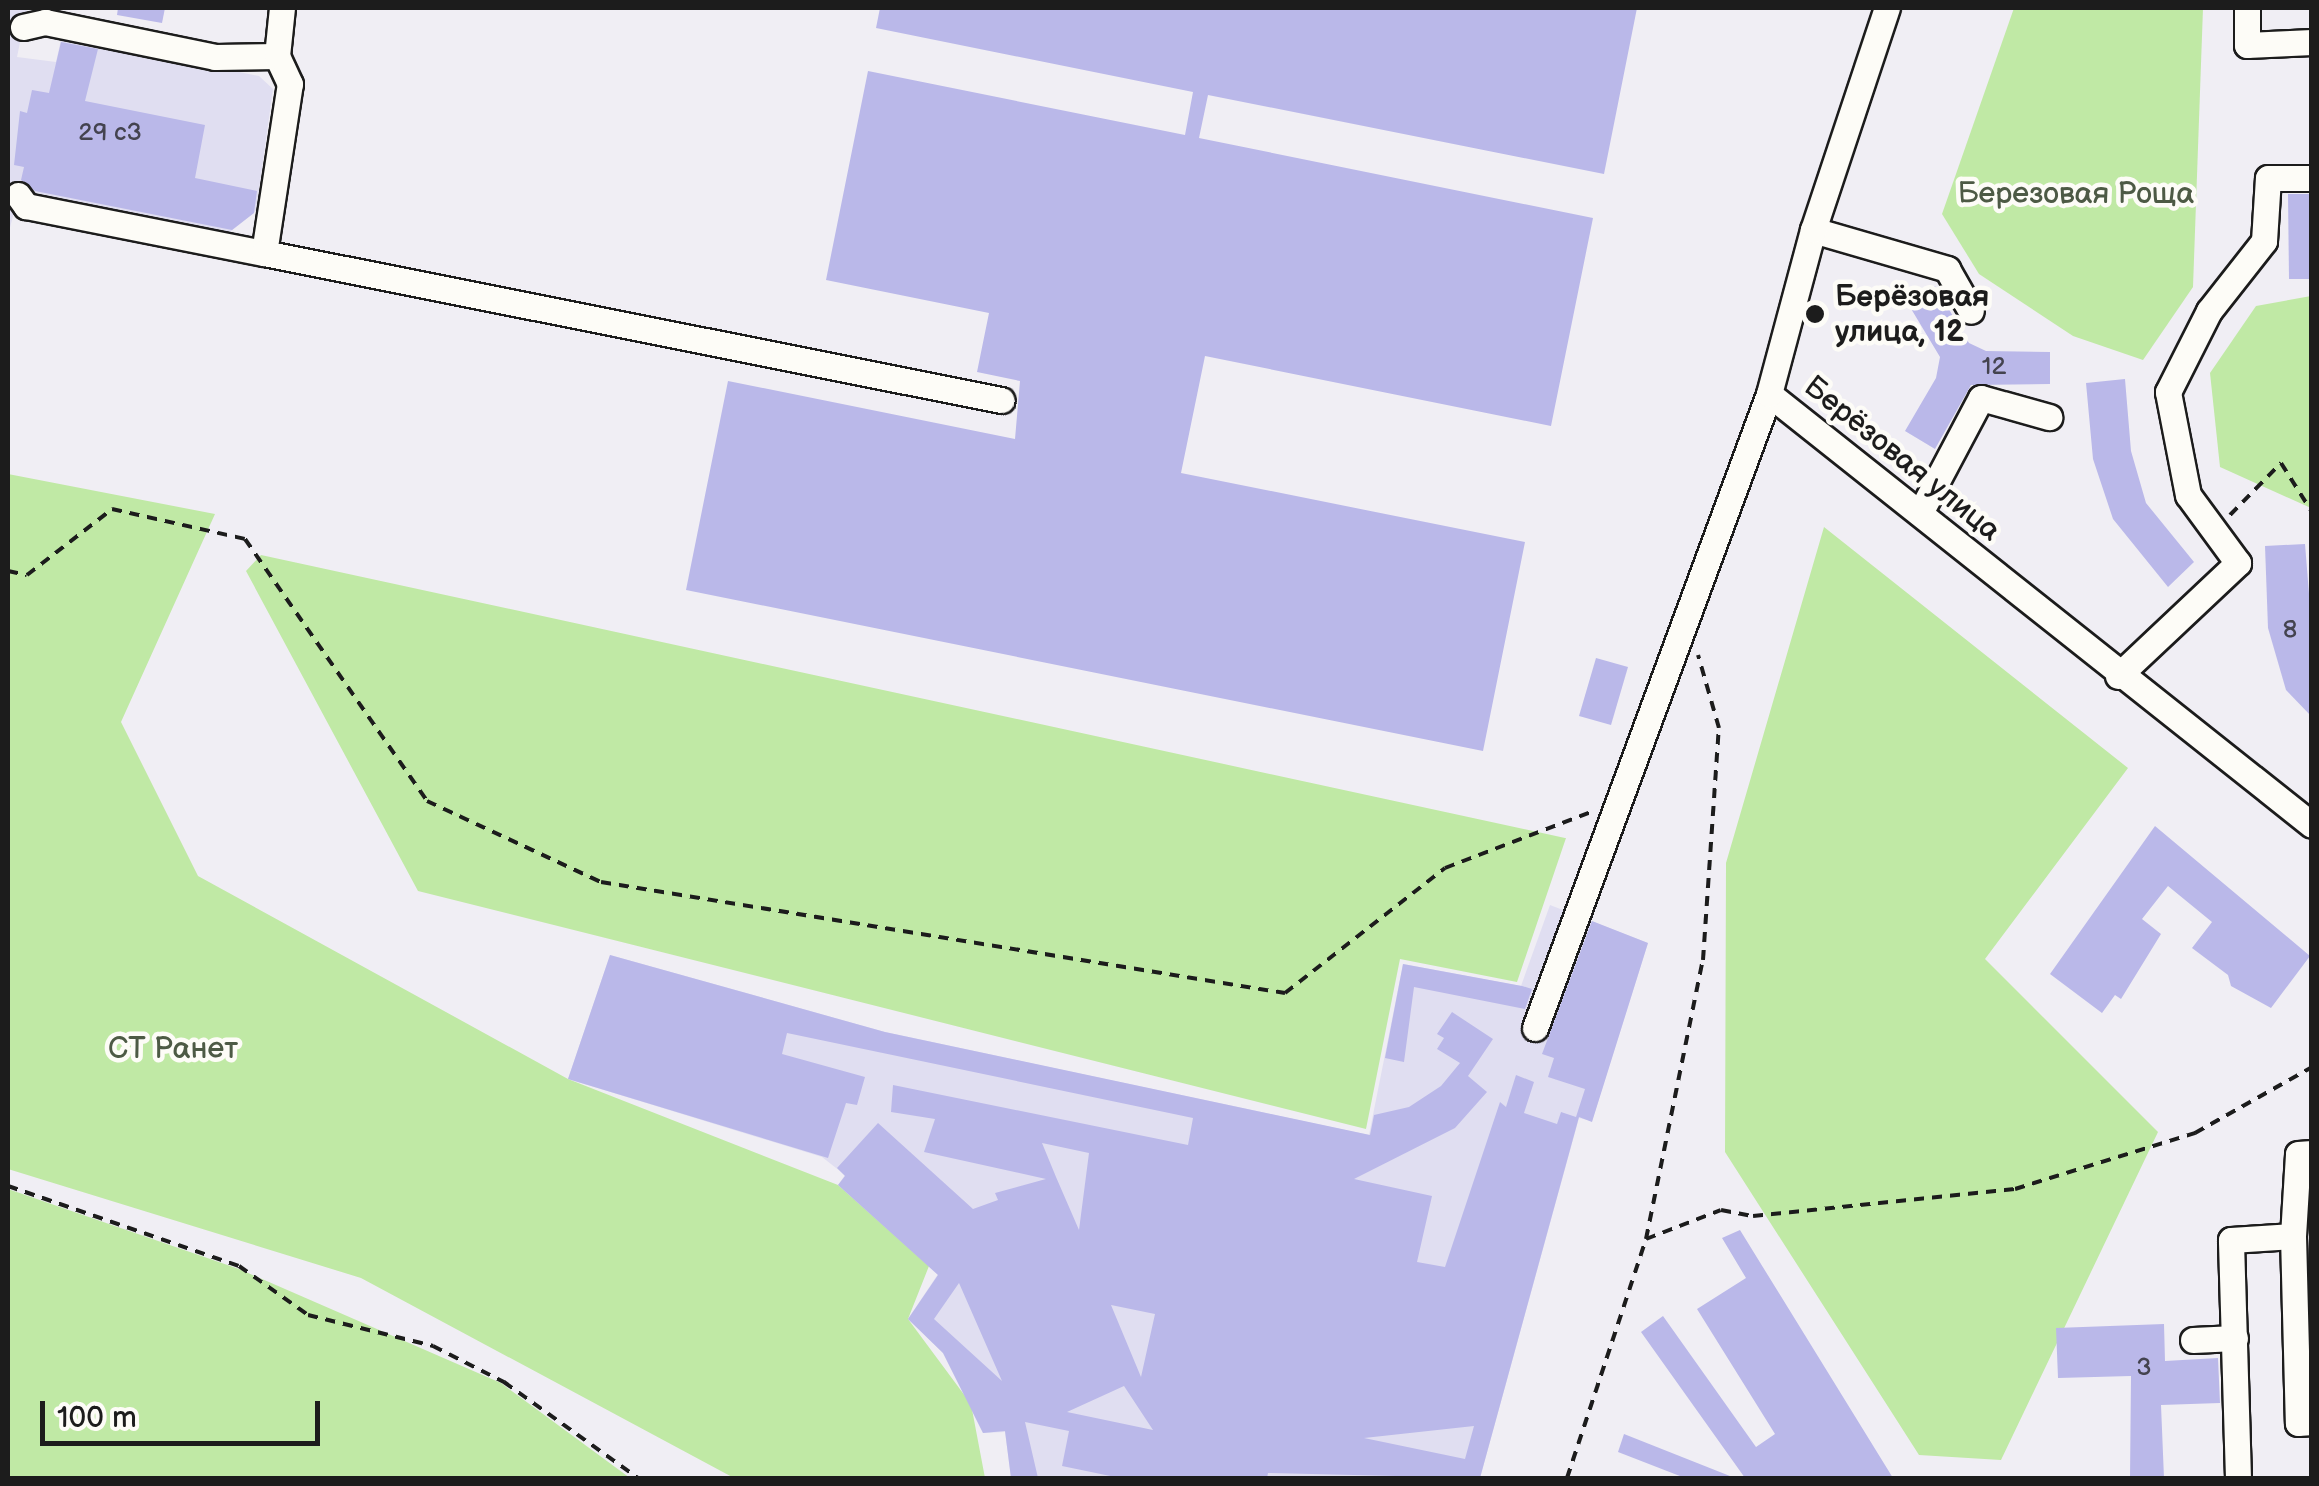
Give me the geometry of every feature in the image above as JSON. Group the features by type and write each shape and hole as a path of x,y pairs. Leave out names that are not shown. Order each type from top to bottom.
{"street":[{"path":"264,253 290,84 277,56 282,8"},
{"name":"Берёзовая улица","path":"1887,8 1812,230 1768,394 2118,676 2312,825"},
{"path":"2247,8 2247,44 2312,42"},
{"path":"23,26 45,22 215,57 277,56"},
{"path":"2118,676 2238,563 2188,495 2168,392 2209,311 2264,240 2268,178 2312,178"},
{"path":"18,195 26,206 1000,400"},
{"path":"1812,230 1947,268 1971,312"},
{"path":"1535,1028 1768,394"},
{"path":"1920,513 1981,398 2050,416"},
{"path":"2312,1153 2298,1154 2293,1236 2298,1422 2312,1422"},
{"path":"2238,1478 2231,1240 2293,1236"},
{"path":"2193,1340 2235,1338"}],"path":[{"path":"2215,531 2280,463 2312,512"},
{"path":"8,571 27,575 112,509 245,540 427,801 601,882 1286,993 1446,868 1618,802"},
{"path":"1566,1478 1646,1239 1703,960 1719,728 1698,654"},
{"path":"1646,1239 1721,1210 1754,1216 2015,1188 2195,1133 2312,1067"},
{"path":"8,1186 240,1266 308,1315 434,1346 504,1382 638,1478"}],"shaded area":[{"path":"8,8 27,8 17,57 56,62 62,35 259,76 273,89 256,211 230,232 20,190 8,235"},
{"path":"1550,905 1648,943 1592,1121 1579,1118 1480,1478 1011,1478 1005,1432 983,1433 943,1353 908,1319 938,1274 838,1185 845,1175 822,1157 568,1079 610,955 885,1032 1369,1135 1403,964 1521,986"}],"green space":[{"name":"Березовая Роща","path":"2014,8 2203,8 2193,287 2143,360 2073,336 1979,274 1942,214"},
{"path":"2311,296 2311,508 2220,467 2210,373 2256,306"},
{"name":"СТ Ранет","path":"8,474 215,514 121,722 198,876 568,1079 838,1185 929,1266 908,1319 971,1404 985,1478 734,1478 361,1278 8,1169"},
{"path":"1824,527 2128,768 1985,959 2158,1132 2001,1460 1919,1455 1725,1152 1726,863"},
{"path":"261,555 1566,838 1517,982 1400,959 1366,1129 418,891 246,571"},
{"path":"8,1189 239,1269 501,1383 630,1478 8,1478"}],"building":[{"path":"118,8 165,8 162,23 117,15"},
{"path":"880,8 1637,8 1604,174 1208,95 1199,138 1593,218 1551,426 1205,356 1181,473 1525,542 1483,751 686,590 728,381 1015,439 1020,381 977,372 989,313 826,280 868,71 1185,135 1193,92 876,28"},
{"path":"61,42 98,49 85,101 205,125 195,178 257,191 254,213 232,230 35,191 21,180 24,167 14,165 20,111 27,113 32,90 49,93"},
{"path":"2288,194 2312,194 2312,279 2289,279"},
{"path":"1935,286 1969,343 1986,351 2050,352 2050,384 1971,385 1935,449 1905,431 1936,378 1940,357 1907,302"},
{"path":"2125,379 2131,451 2146,503 2194,562 2168,587 2113,519 2093,459 2086,383"},
{"path":"2305,544 2312,631 2312,717 2286,690 2268,628 2265,546"},
{"path":"1596,658 1628,667 1611,725 1579,716"},
{"path":"2155,826 2310,956 2271,1008 2231,986 2228,975 2192,948 2212,922 2168,886 2142,919 2161,934 2121,999 2115,995 2102,1013 2050,974"},
{"path":"1592,921 1648,943 1592,1122 1579,1117 1480,1478 1268,1473 1267,1478 1120,1478 1062,1466 1069,1431 1025,1422 1038,1478 1011,1478 1005,1431 983,1433 943,1353 908,1319 938,1275 838,1185 845,1176 837,1168 878,1123 973,1209 998,1200 995,1193 1046,1179 924,1152 935,1119 891,1112 893,1085 1188,1145 1193,1118 787,1033 782,1054 865,1077 857,1105 846,1103 828,1158 568,1079 610,955 885,1032 1370,1135 1374,1115 1409,1107 1441,1086 1460,1063 1437,1049 1444,1038 1437,1034 1452,1012 1493,1039 1468,1076 1487,1092 1455,1128 1354,1179 1432,1196 1417,1262 1445,1267 1500,1102 1506,1107 1516,1075 1534,1082 1524,1113 1557,1124 1561,1112 1576,1117 1585,1089 1548,1077 1554,1058 1542,1054","holes":["1042,1143 1089,1153 1079,1230","959,1283 1002,1381 934,1319","1111,1305 1155,1314 1141,1377","1124,1386 1153,1430 1067,1412","1474,1426 1465,1459 1364,1438"]},
{"path":"1403,964 1532,989 1525,1009 1414,987 1404,1062 1385,1058"},
{"path":"1740,1230 1893,1478 1745,1478 1641,1332 1663,1316 1756,1447 1775,1434 1697,1309 1746,1278 1722,1238"},
{"path":"2164,1324 2165,1361 2218,1358 2220,1403 2161,1405 2164,1478 2130,1478 2131,1376 2058,1378 2056,1328"},
{"path":"1624,1434 1735,1478 1685,1478 1618,1452"}],"place":[{"name":"Берёзовая улица, 12","path":"1815,314"}]}
